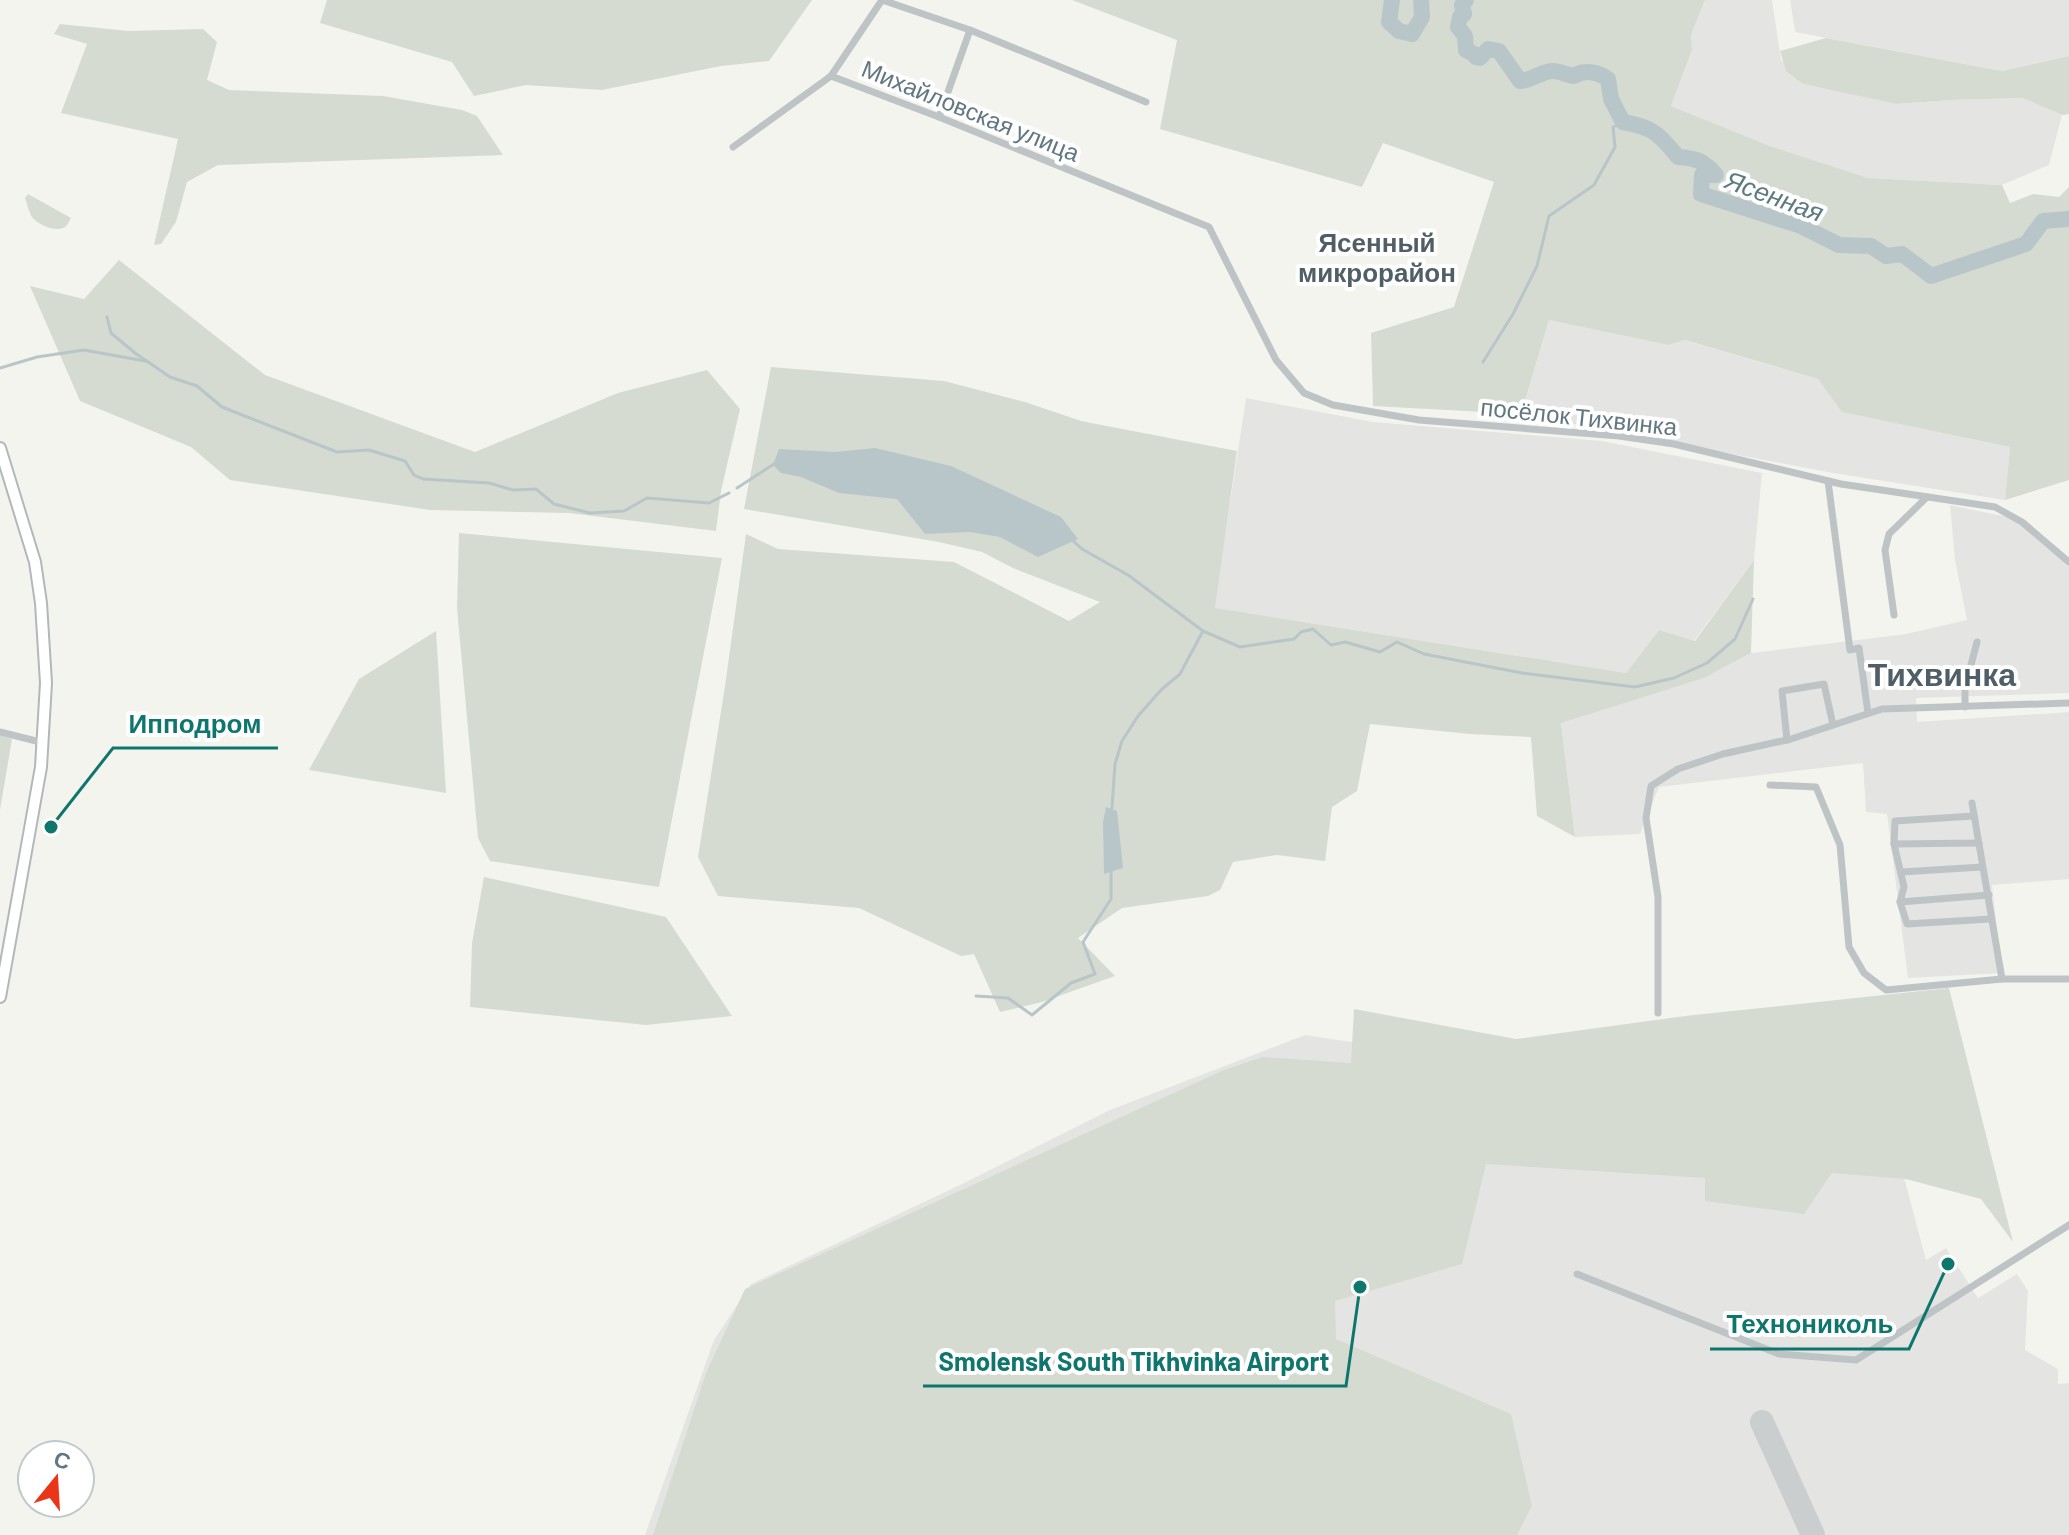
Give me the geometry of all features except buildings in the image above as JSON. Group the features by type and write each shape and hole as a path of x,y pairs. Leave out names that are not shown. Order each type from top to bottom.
{"main road":[{"path":"0,448 35,562 46,683 44,743 0,997"}],"street":[{"path":"831,76 882,0 970,30 1146,102"},
{"path":"939,117 970,30"},
{"name":"Михайловская улица","path":"733,147 831,76 1209,227"},
{"name":"посёлок Тихвинка","path":"1209,227 1276,360 1304,393 1333,405 1419,420 1619,436 1674,444 1828,481 1995,507 2022,522 2069,562"},
{"path":"1828,481 1850,650 1859,648 1868,713"},
{"path":"1894,615 1885,550 1889,534 1927,497"},
{"path":"1965,707 1965,688 1977,642"},
{"path":"1787,740 1782,691 1824,684 1833,725"},
{"path":"1658,1013 1658,897 1646,818 1651,786 1678,769 1712,757 1787,740 1882,709 2069,703"},
{"path":"0,732 44,743"},
{"path":"1770,785 1816,787 1840,845 1849,947 1864,973 1886,990 2002,979 2069,979"},
{"path":"1972,803 2002,979"},
{"path":"1974,816 1895,821 1894,844 1904,887 1900,902 1907,924 1990,919"},
{"path":"1894,844 1979,843"},
{"path":"1901,872 1982,867"},
{"path":"1900,902 1989,895"},
{"path":"1577,1274 1779,1354 1856,1360 2069,1225"}],"shaded area":[{"path":"327,0 812,0 769,61 721,66 602,90 526,85 474,96 452,62 320,23"},
{"path":"1072,0 1705,0 1691,35 1692,50 1671,106 1770,146 1868,178 2002,185 2010,203 2033,194 2059,197 2069,187 2069,480 2005,500 2010,447 1842,412 1818,379 1685,340 1668,345 1549,320 1521,414 1373,406 1371,333 1454,307 1494,182 1383,143 1362,187 1160,129 1177,40"},
{"path":"1705,0 1772,0 1781,60 1803,84 1896,104 2024,98 2062,115 2049,165 2002,185 1868,178 1770,146 1671,106 1692,50 1691,35"},
{"path":"1790,0 2069,0 2069,56 2002,71 1795,32"},
{"path":"60,24 128,31 203,29 217,42 207,80 229,90 383,96 462,110 477,116 503,155 218,165 187,182 176,222 161,244 154,245 178,139 61,113 87,44 54,34"},
{"path":"1826,38 2002,71 2069,56 2069,114 2062,115 2023,98 1896,104 1803,84 1786,71 1780,51"},
{"path":"28,194 71,218 67,225 55,229 34,220 25,198"},
{"path":"119,260 265,375 475,452 618,393 707,370 740,409 721,491 716,531 569,513 430,510 230,480 191,447 80,401 30,286 84,299"},
{"path":"1549,320 1668,345 1684,340 1818,379 1843,412 2010,447 2005,500 1833,473 1521,414"},
{"path":"771,367 944,381 1025,402 1081,421 1237,451 1215,608 1626,673 1659,630 1695,641 1754,560 1751,653 1704,678 1561,723 1575,837 1537,816 1531,737 1370,724 1357,791 1332,807 1325,861 1277,855 1233,862 1220,890 1208,896 1122,908 1078,938 1115,976 1042,1002 1000,1012 974,954 961,956 859,908 718,896 698,857 746,534 778,549 954,562 1069,621 1100,602 1013,568 982,552 744,509"},
{"path":"1246,398 1373,422 1602,441 1762,473 1754,560 1694,641 1659,630 1626,673 1214,608"},
{"path":"875,448 951,466 1061,517 1078,539 1038,557 1000,537 970,532 925,534 897,499 839,493 801,477 781,473 773,465 779,449 835,452"},
{"path":"1950,505 2017,519 2069,567 2069,693 1916,698 1917,722 2069,712 2069,879 1992,885 2002,973 1908,978 1887,814 1866,812 1863,763 1659,787 1640,834 1575,837 1561,722 1704,678 1751,653 1906,634 1967,620 1955,560"},
{"path":"459,533 722,558 659,887 490,861 478,838 457,608"},
{"path":"436,631 446,793 309,770 359,679"},
{"path":"0,735 12,739 0,810"},
{"path":"1106,807 1117,811 1123,868 1104,874 1103,822"},
{"path":"484,877 666,917 732,1016 646,1025 470,1007 472,943"},
{"path":"1949,988 2013,1242 1981,1199 1906,1179 1832,1173 1804,1214 1705,1201 1705,1178 1486,1164 1462,1264 1335,1301 1336,1339 1511,1414 1532,1506 1517,1535 653,1535 706,1373 745,1289 1224,1070 1262,1057 1351,1063 1354,1009 1516,1039 1685,1016"},
{"path":"1305,1035 1450,1057 1899,1158 1926,1260 1946,1248 1978,1298 2017,1274 2028,1291 2025,1350 2058,1369 2058,1384 2069,1383 2069,1535 645,1535 714,1340 751,1284 1110,1110"}],"waterway":[{"name":"Ясенная","path":"1392,0 1389,22 1399,31 1412,34 1422,17 1421,0"},
{"name":"Ясенная","path":"1466,0 1462,5 1464,14 1458,27 1465,36 1466,50 1476,57 1480,58 1488,49 1499,51 1520,81 1550,71 1574,76 1591,72 1608,79 1611,99 1623,122 1649,129 1678,157 1699,161 1716,175 1702,175 1701,194 1801,226 1839,245 1871,246 1886,256 1902,254 1931,276 2026,244 2043,221 2069,219"},
{"path":"1483,362 1513,314 1537,266 1549,216 1594,185 1615,147 1613,127 1623,122"},
{"path":"107,317 111,333 135,353 170,377 197,386 222,407 337,452 369,450 405,461 414,475 423,479 489,483 513,490 536,489 554,504 590,513 624,511 647,498 709,503 729,493"},
{"path":"0,368 37,357 84,350 145,361"},
{"path":"737,488 777,462"},
{"path":"1072,540 1128,575 1203,631 1240,647 1294,639 1301,632 1313,629 1331,645 1345,642 1380,652 1397,642 1424,654 1522,673 1635,687 1674,678 1707,663 1735,639 1753,599"},
{"path":"1112,808 1115,764 1122,741 1138,716 1180,674 1203,631"},
{"path":"976,996 1008,998 1032,1015 1071,983 1095,974 1083,942 1111,899 1111,867"}],"taxiway":[{"path":"1762,1422 1813,1535"}],"place":[{"name":"Ипподром","path":"51,827"},
{"name":"Технониколь","path":"1948,1264"},
{"name":"Smolensk South Tikhvinka Airport","path":"1360,1287"}],"district":[{"name":"Ясенный микрорайон","path":"1377,256"},
{"name":"Тихвинка","path":"1942,673"}]}
